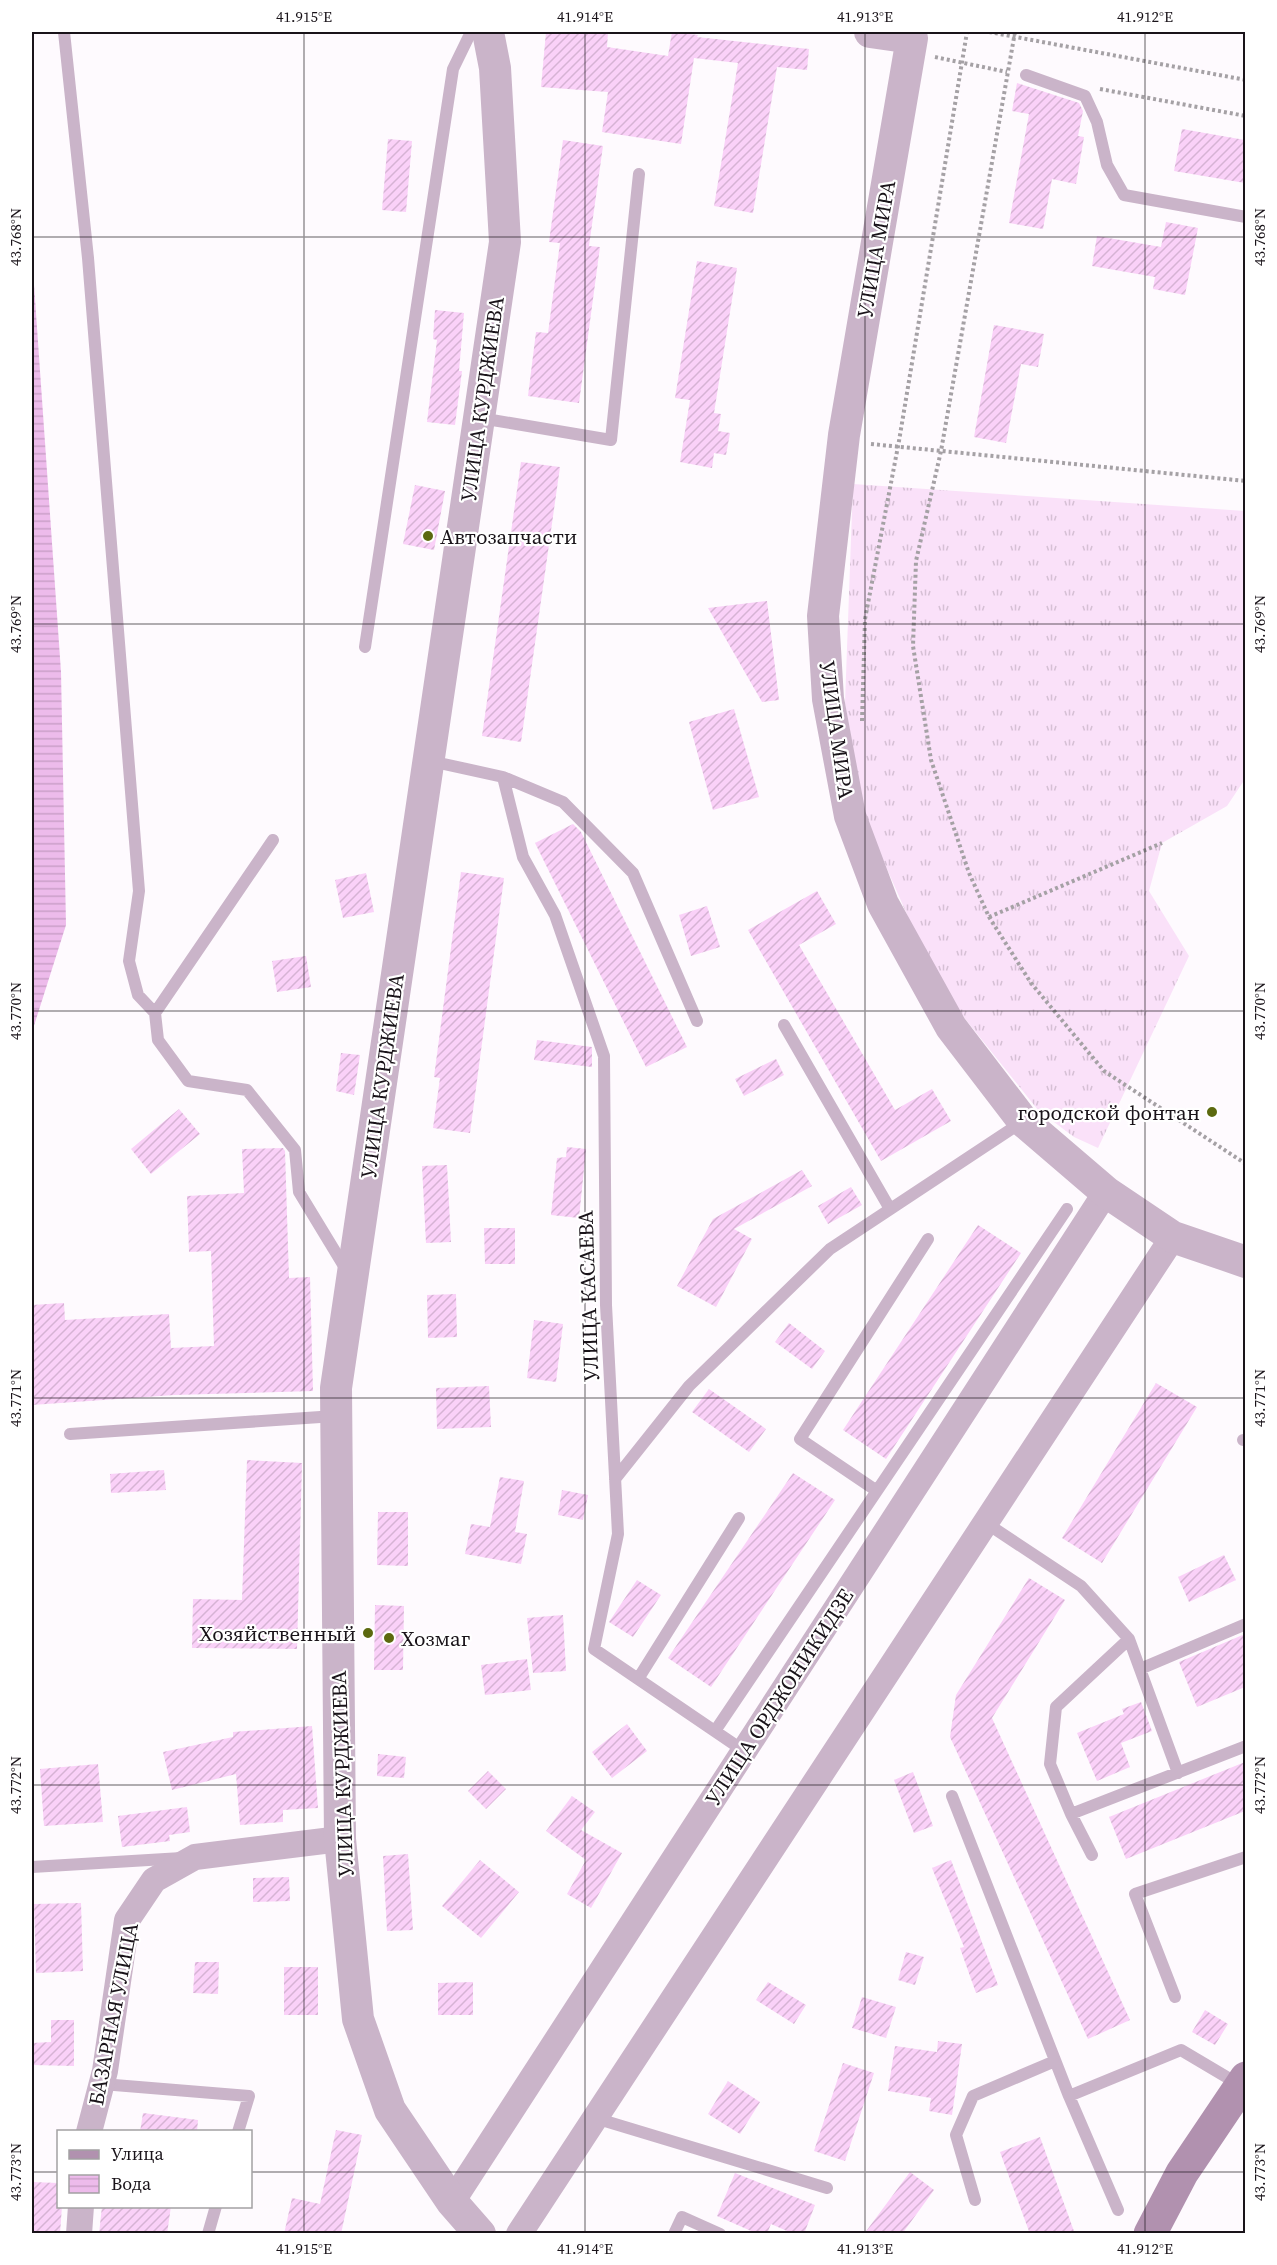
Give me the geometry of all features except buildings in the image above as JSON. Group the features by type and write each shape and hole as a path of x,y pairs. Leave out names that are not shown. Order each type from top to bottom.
{"main road":[{"path":"1150,2234 1182,2173 1244,2082"}],"street":[{"name":"УЛИЦА КУРДЖИЕВА","path":"452,2202 390,2110 358,2019 340,1839 336,1388 505,242 495,68 488,32"},
{"path":"870,32 913,35"},
{"name":"УЛИЦА МИРА","path":"913,35 844,435 824,616 828,699 850,816 883,904 951,1027 1023,1121 1106,1192 1173,1237 1245,1262"},
{"name":"УЛИЦА ОРДЖОНИКИДЗЕ","path":"452,2202 1106,1192"},
{"path":"519,2234 1173,1237"},
{"name":"БАЗАРНАЯ УЛИЦА","path":"90,2130 102,2084 127,1920 154,1880 195,1857 340,1839"},
{"path":"452,2202 480,2234"},
{"path":"79,2234 81,2208"}],"lane":[{"path":"64,32 89,270 139,891 129,961 138,996 155,1012"},
{"path":"365,647 453,69 471,32"},
{"path":"1026,75 1085,96 1097,122 1107,165 1124,195 1245,217"},
{"path":"479,417 611,440 639,174"},
{"path":"429,761 503,777 563,802 633,873 697,1021"},
{"name":"УЛИЦА КАСАЕВА","path":"503,777 523,857 555,915 604,1056 606,1305 618,1534 594,1649 744,1751"},
{"path":"273,840 155,1012 158,1040 188,1081 248,1090 295,1150 299,1192 352,1280"},
{"path":"784,1025 890,1209"},
{"path":"615,1479 689,1386 830,1249 1023,1121"},
{"path":"715,1731 1067,1209"},
{"path":"877,1491 800,1439 928,1239"},
{"path":"70,1434 336,1416"},
{"path":"638,1679 739,1518"},
{"path":"986,1523 1081,1586 1129,1639 1178,1773"},
{"path":"1140,1669 1245,1624"},
{"path":"1092,1855 1071,1814 1050,1764 1056,1707 1129,1639"},
{"path":"1071,1814 1245,1746"},
{"path":"952,1796 1068,2096 1118,2210"},
{"path":"32,1867 195,1857"},
{"path":"1175,1997 1135,1894 1245,1857"},
{"path":"1068,2096 1181,2050 1244,2082"},
{"path":"975,2200 956,2135 973,2096 1055,2061"},
{"path":"102,2084 249,2096 239,2130"},
{"path":"595,2118 827,2188"},
{"path":"208,2234 215,2208"},
{"path":"674,2234 682,2217 720,2234"}],"path":[{"path":"861,731 865,619 898,446 967,32"},
{"path":"989,32 1015,34 1245,80"},
{"path":"1015,34 941,451 916,561 913,646 931,760 969,873 989,917 1031,983 1104,1071 1245,1164"},
{"path":"871,444 1245,481"},
{"path":"989,917 1162,843"}],"green space":[{"path":"853,484 1245,511 1245,779 1227,806 1162,843 1149,891 1189,956 1098,1148 1074,1137 1038,1110 938,985 865,819 845,703"}],"water":[{"path":"32,256 61,672 66,925 32,1032"}],"place":[{"name":"Автозапчасти","path":"428,536"},
{"name":"городской фонтан","path":"1212,1112"},
{"name":"Хозяйственный","path":"368,1633"},
{"name":"Хозмаг","path":"389,1638"}]}
